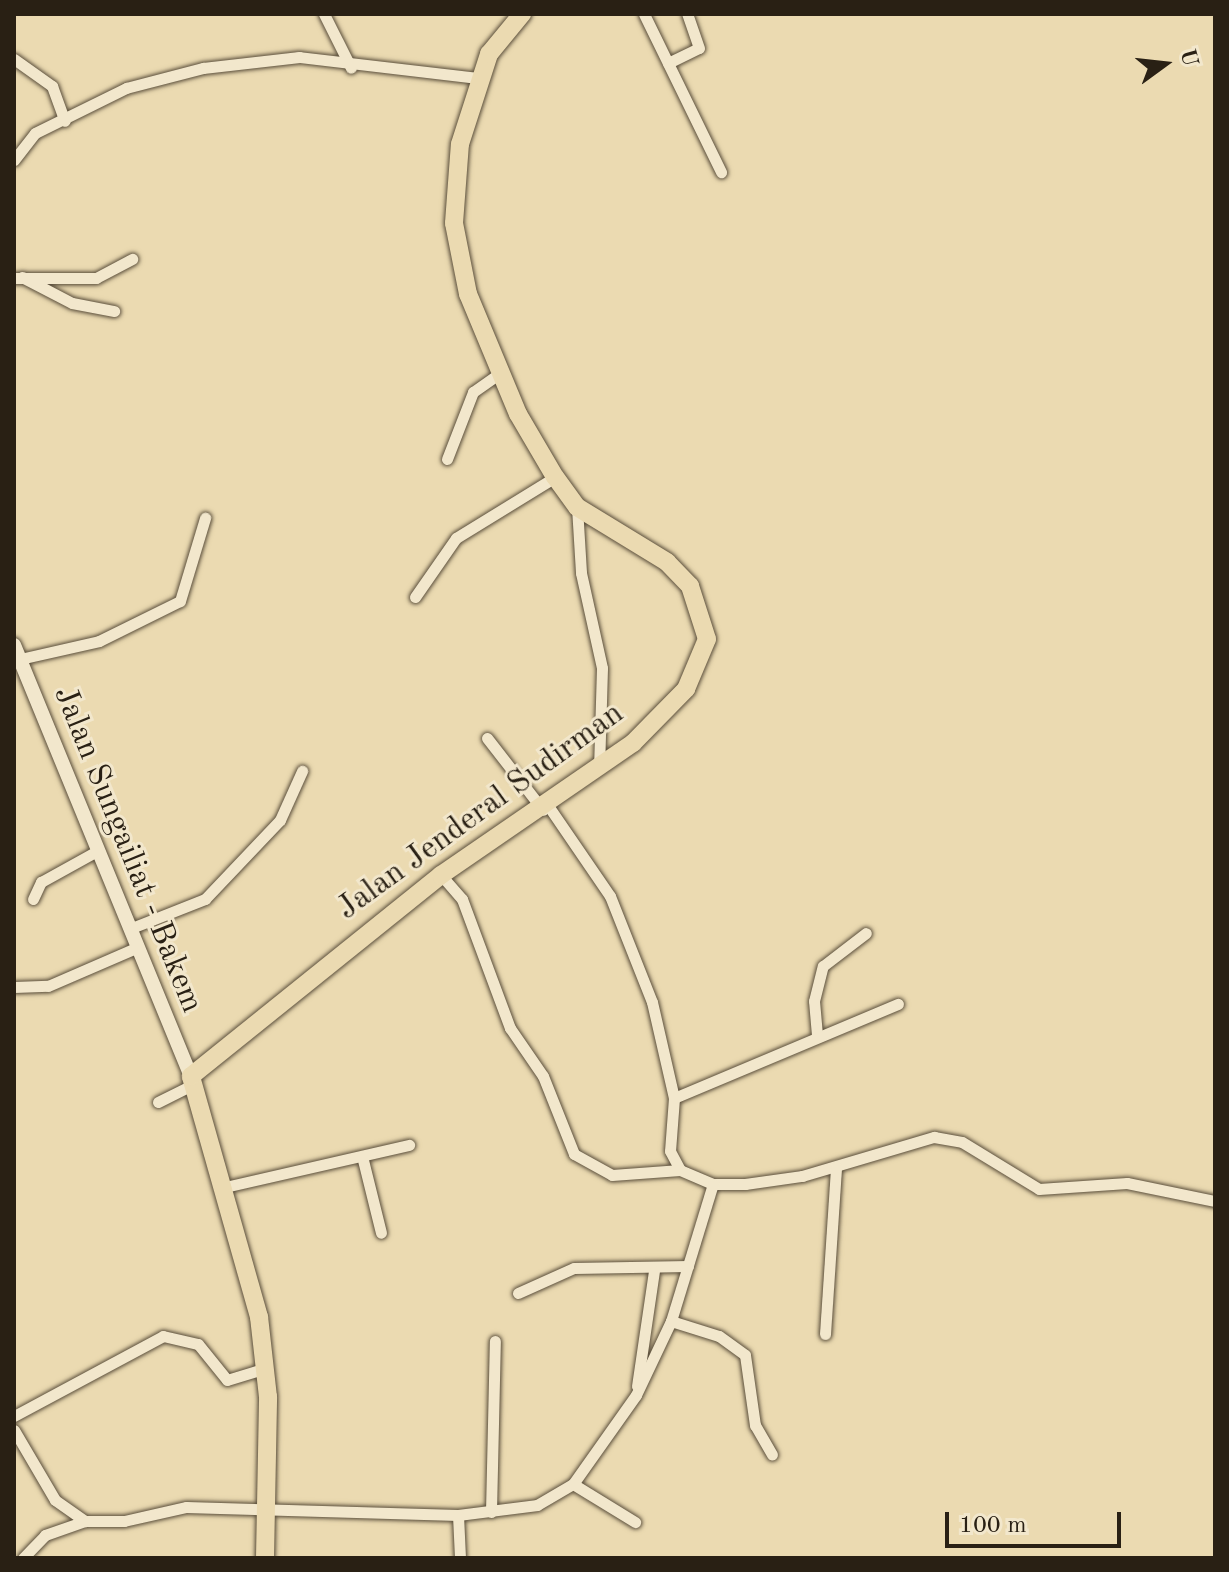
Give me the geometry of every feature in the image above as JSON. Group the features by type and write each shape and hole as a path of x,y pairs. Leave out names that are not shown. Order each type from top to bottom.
{"highway":[{"name":"Jalan Jenderal Sudirman","path":"192,1080 441,875 546,808 599,769 686,689 707,639 690,586 667,562 577,507 555,477 500,373 468,294 454,223 460,144 479,78 522,14"},
{"path":"192,1080 225,1187 266,1368 269,1509 265,1558"}],"street":[{"path":"324,14 351,68"},
{"path":"644,14 721,172"},
{"path":"668,63 699,48 687,14"},
{"path":"14,160 35,133 65,121 126,88 203,68 299,57 351,68 479,78"},
{"path":"14,59 52,86 65,121"},
{"path":"18,277 96,278 132,259"},
{"path":"18,277 72,303 114,311"},
{"path":"447,459 473,392 500,373"},
{"path":"415,597 456,538 555,477"},
{"path":"577,507 581,573 602,668 599,769"},
{"path":"18,663 99,641 180,601 205,518"},
{"name":"Jalan Sungailiat - Bakem","path":"18,663 192,1080"},
{"path":"487,738 546,808 628,935 674,1098 670,1151 680,1170"},
{"path":"129,929 205,899 280,820 302,771"},
{"path":"33,899 41,882 97,851"},
{"path":"441,875 462,899 510,1028 543,1076 574,1154 612,1175 680,1170 713,1184 836,1167 934,1137 962,1142 1039,1189 1127,1183 1215,1201"},
{"path":"817,1035 814,1001 823,966 866,933"},
{"path":"14,987 48,986 136,948"},
{"path":"674,1098 817,1035 898,1004"},
{"path":"158,1102 192,1080"},
{"path":"225,1187 409,1145"},
{"path":"362,1156 381,1233"},
{"path":"825,1334 836,1167"},
{"path":"23,1558 45,1535 85,1521 124,1521 186,1507 458,1515 537,1505 573,1484 636,1395 671,1321 713,1184"},
{"path":"518,1293 574,1268 654,1271 688,1266"},
{"path":"636,1395 654,1271"},
{"path":"671,1321 719,1336 745,1355 755,1425 772,1455"},
{"path":"14,1416 163,1336 198,1344 227,1380 266,1368"},
{"path":"491,1512 495,1341"},
{"path":"14,1430 55,1500 85,1521"},
{"path":"573,1484 635,1522"},
{"path":"458,1515 460,1558"}]}
